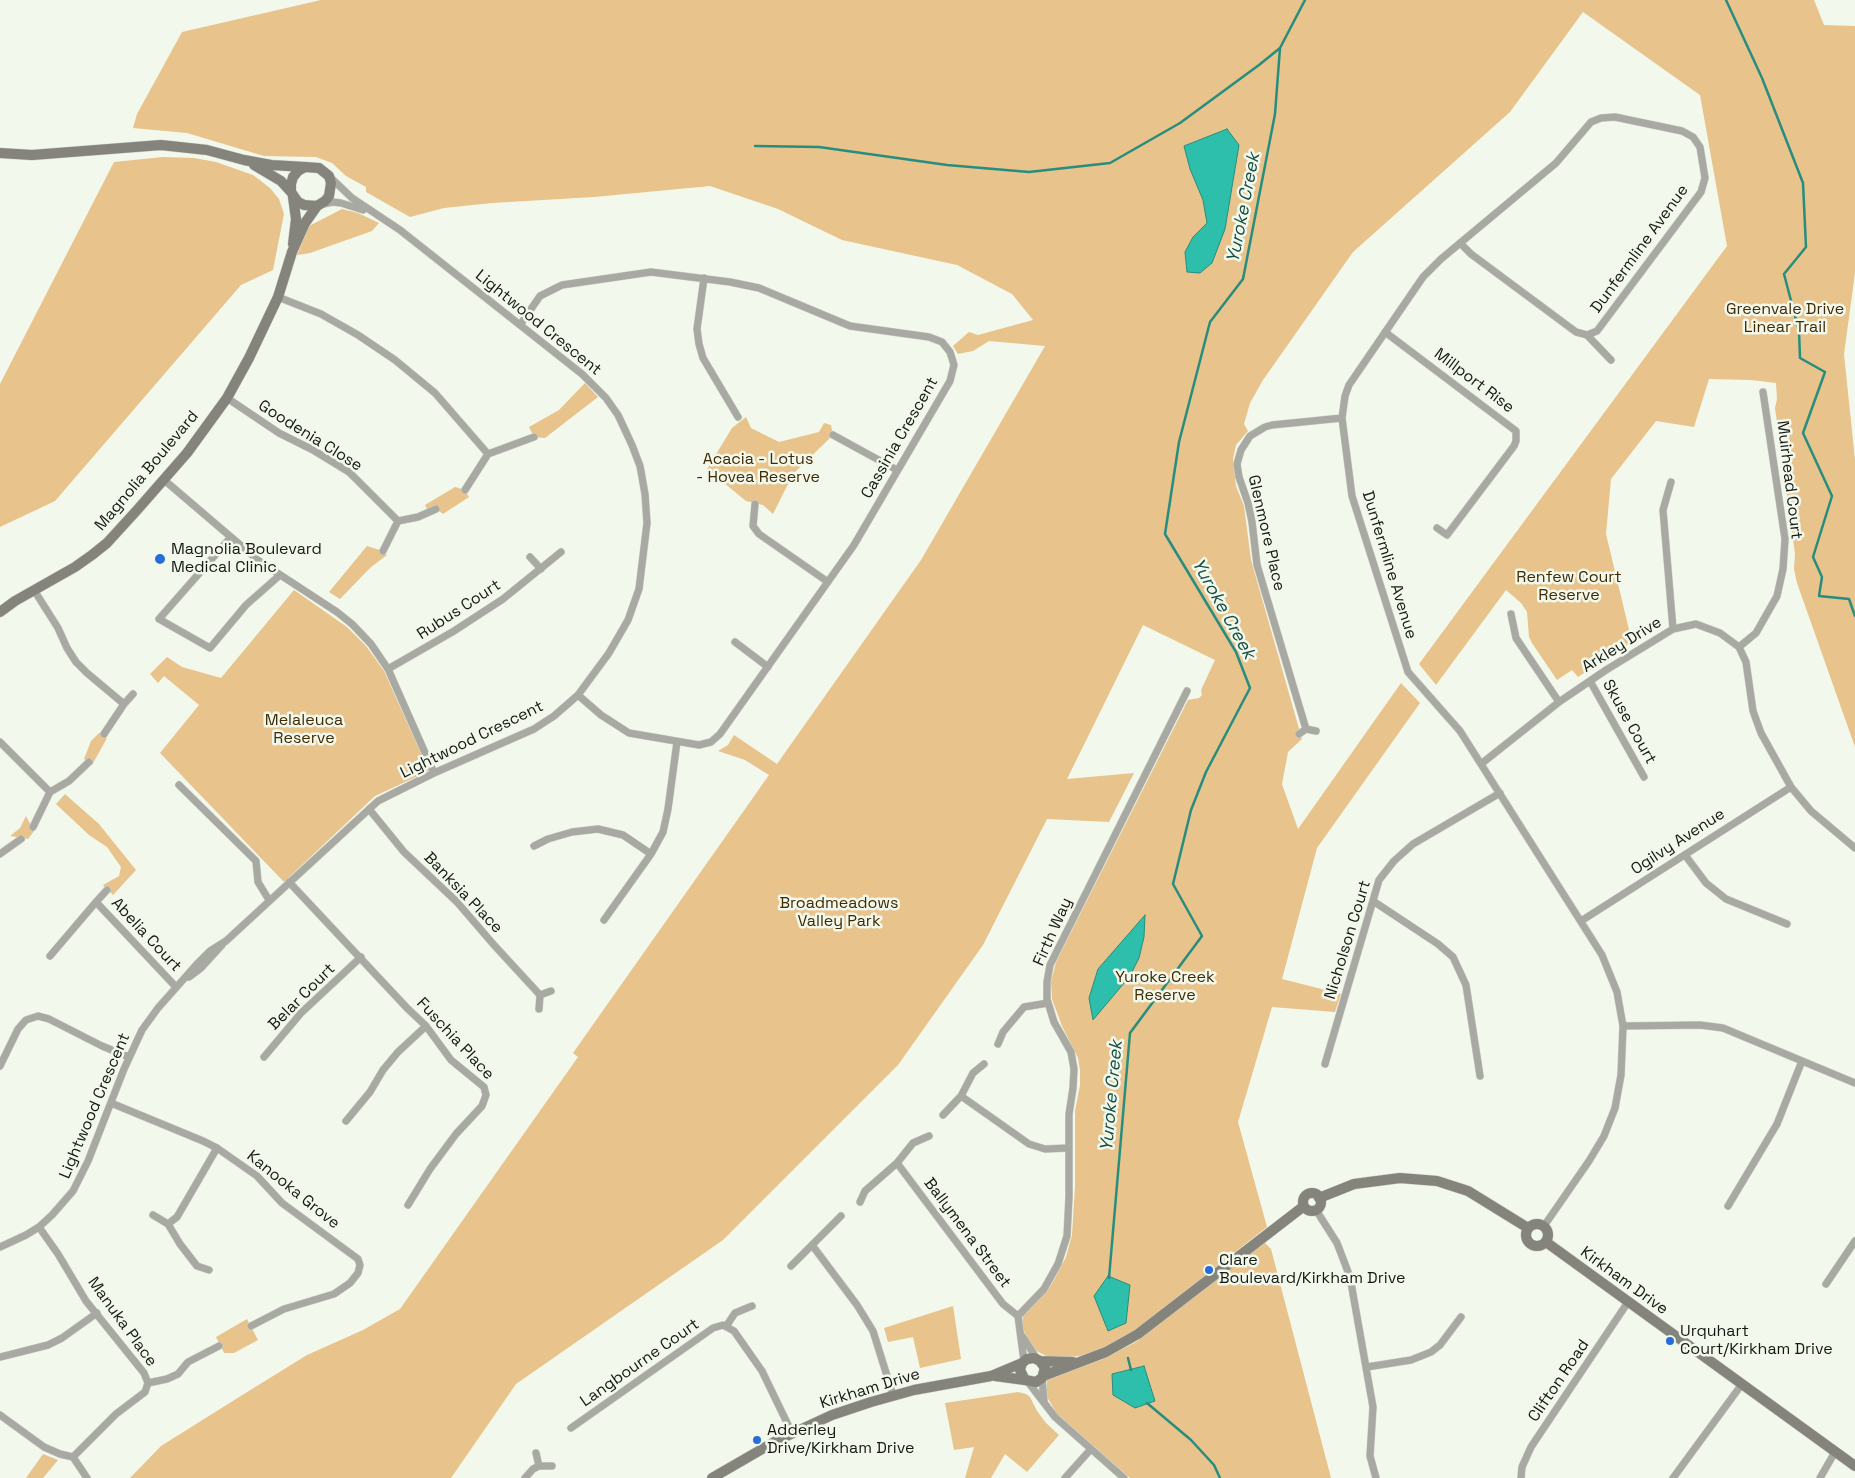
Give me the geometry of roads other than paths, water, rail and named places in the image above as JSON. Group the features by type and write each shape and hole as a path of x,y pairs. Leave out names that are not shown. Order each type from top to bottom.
{"street":[{"name":"Dunfermline Avenue","path":"1544,1226 1589,1161 1604,1136 1615,1108 1621,1075 1623,1026 1617,992 1602,955 1460,731 1408,672 1352,496 1342,418 1345,396 1349,385 1423,277 1436,263 1556,163 1592,122 1601,118 1616,118 1682,131 1693,137 1700,147 1705,178 1701,192 1596,331 1587,336"},
{"path":"0,153 32,155 160,145 207,150 271,165 319,168 329,176 331,189 329,196 318,205 304,205 281,181 244,160"},
{"path":"292,194 291,184 293,176 298,170 306,167"},
{"name":"Lightwood Crescent","path":"0,1247 38,1227 52,1216 73,1191 88,1161 142,1030 178,985 202,968 226,941 269,900 378,801 434,773 534,729 554,716 578,695 609,653 620,635 640,589 647,523 646,494 640,466 632,445 618,415 606,398 582,374 400,230 352,198 329,176"},
{"name":"Magnolia Boulevard","path":"292,194 296,219 292,252"},
{"name":"Lightwood Crescent","path":"318,205 333,202 349,204 373,213"},
{"name":"Magnolia Boulevard","path":"0,612 92,555 123,526 187,453 226,398 249,358 278,297 292,252 309,216 318,205"},
{"path":"1460,243 1471,254 1576,332 1587,336 1611,360"},
{"name":"Cassinia Crescent","path":"520,325 540,296 562,285 651,272 704,278 759,288 850,326 874,331 929,337 942,342 950,352 954,365 950,381 854,544 720,734 711,742 699,745 629,733 578,695"},
{"path":"704,278 697,329 699,344 703,358 738,417"},
{"path":"278,297 321,314 396,360 435,393 488,454"},
{"name":"Millport Rise","path":"1385,332 1516,431 1514,446 1448,538 1436,528"},
{"name":"Muirhead Court","path":"1739,647 1756,633 1776,596 1783,569 1785,539 1763,392"},
{"name":"Goodenia Close","path":"226,398 279,433 313,450 349,472 398,521"},
{"name":"Glenmore Place","path":"1306,729 1257,565 1252,522 1237,464 1241,450 1250,436 1264,428 1272,425 1342,418"},
{"path":"832,435 898,470"},
{"path":"465,490 488,454 534,437"},
{"path":"163,479 259,561 352,624 371,644 388,668 434,773"},
{"path":"1671,482 1663,510 1673,629"},
{"path":"755,504 753,526 759,534 828,582"},
{"path":"383,551 398,521 418,517 436,509"},
{"path":"231,537 159,619 210,648 246,605 280,575"},
{"name":"Rubus Court","path":"388,668 454,631 503,599 562,552"},
{"path":"530,557 541,569"},
{"path":"34,590 58,628 76,662 86,673 124,704"},
{"path":"1511,614 1516,638 1559,702"},
{"name":"Arkley Drive","path":"1481,764 1559,702 1673,629 1696,624 1720,633 1739,647"},
{"path":"735,642 768,667"},
{"path":"1739,647 1746,662 1754,711 1761,733 1791,787 1811,811 1855,848"},
{"name":"Skuse Court","path":"1590,681 1644,777"},
{"name":"Firth Way","path":"1018,1316 1044,1289 1058,1264 1067,1236 1069,1114 1074,1069 1071,1052 1054,1022 1048,1003 1047,982 1050,965 1187,691"},
{"path":"104,734 133,694"},
{"path":"1298,734 1306,729 1316,731"},
{"path":"0,742 50,792"},
{"path":"604,920 651,854 662,832 668,809 677,742"},
{"path":"33,827 50,792 69,781 89,762"},
{"path":"179,785 256,861 258,882 269,900"},
{"name":"Ogilvy Avenue","path":"1581,921 1791,787"},
{"name":"Nicholson Court","path":"1325,1064 1379,880 1394,861 1413,844 1500,793"},
{"name":"Banksia Place","path":"369,809 404,852 457,902 540,995"},
{"path":"534,846 548,839 572,832 598,829 623,835 651,854"},
{"path":"0,854 21,838"},
{"path":"1684,855 1706,883 1726,899 1787,924"},
{"name":"Fuschia Place","path":"289,882 426,1026 451,1060 484,1087 486,1095 482,1106 456,1134 430,1169 408,1205"},
{"name":"Abelia Court","path":"50,956 107,890"},
{"name":"Abelia Court","path":"96,902 178,985"},
{"path":"1373,902 1438,944 1453,957 1466,985 1480,1076"},
{"name":"Belar Court","path":"264,1057 301,1013 361,957"},
{"path":"539,1008 540,995 551,991"},
{"path":"998,1044 1003,1032 1024,1007 1048,1003"},
{"path":"0,1066 18,1029 26,1020 38,1016 49,1019 129,1058"},
{"path":"1623,1026 1700,1024 1723,1028 1855,1083"},
{"path":"346,1122 398,1052 426,1026"},
{"path":"1728,1206 1777,1124 1802,1061"},
{"path":"944,1115 961,1096 972,1073 984,1064"},
{"path":"961,1096 1028,1144 1045,1149 1068,1148"},
{"name":"Kanooka Grove","path":"111,1102 217,1148 257,1176 282,1202 356,1256 360,1265 358,1274 350,1283 334,1294 284,1309 251,1326"},
{"path":"860,1202 865,1192 896,1163 913,1143 929,1136"},
{"path":"168,1224 177,1217 217,1148"},
{"name":"Ballymena Street","path":"896,1163 1004,1304 1018,1316"},
{"path":"1319,1198 1354,1184 1400,1178 1437,1181 1468,1191 1528,1228"},
{"path":"1304,1206 1303,1202 1307,1195 1314,1194 1321,1203 1316,1210"},
{"path":"1304,1206 1309,1210 1316,1210"},
{"path":"1027,1381 1036,1382 1043,1377 1106,1352 1138,1334 1304,1206"},
{"path":"1316,1210 1337,1243 1346,1264 1353,1292 1373,1407 1370,1456 1376,1478"},
{"path":"153,1215 168,1224 197,1266 210,1270"},
{"path":"791,1266 841,1216"},
{"path":"1534,1224 1544,1226 1548,1232 1546,1242 1540,1246 1530,1244 1526,1239 1528,1228 1534,1224"},
{"name":"Manuka Place","path":"38,1227 58,1254 86,1300 144,1373 148,1384 145,1392 116,1414 73,1457"},
{"path":"1826,1284 1855,1241"},
{"name":"Kirkham Drive","path":"1546,1242 1855,1466"},
{"path":"812,1245 857,1305 874,1332 893,1395"},
{"name":"Clifton Road","path":"1521,1478 1522,1467 1531,1447 1628,1302"},
{"name":"Langbourne Court","path":"727,1325 735,1313 752,1306"},
{"path":"0,1357 48,1345 62,1338 97,1313"},
{"path":"1018,1316 1023,1362 1020,1370 1027,1381 1055,1417 1124,1478"},
{"path":"1366,1367 1411,1360 1431,1352 1440,1345 1461,1317"},
{"name":"Langbourne Court","path":"571,1428 713,1328 727,1325 734,1331 762,1371 792,1433"},
{"path":"1021,1336 1044,1368 1044,1401"},
{"name":"Manuka Place","path":"148,1384 178,1374 188,1362 219,1346"},
{"path":"1023,1362 1030,1358 1079,1362"},
{"name":"Kirkham Drive","path":"712,1478 750,1454 832,1415 893,1395 991,1376 1023,1362"},
{"name":"Kirkham Drive","path":"991,1376 1027,1381"},
{"path":"1673,1478 1742,1384"},
{"path":"0,1414 44,1447 73,1457 87,1478"},
{"path":"1065,1478 1091,1449"},
{"path":"1820,1478 1835,1452"},
{"path":"536,1453 540,1466"},
{"path":"525,1478 533,1469 540,1466 552,1466"}],"water":[{"path":"1227,129 1239,145 1225,229 1212,263 1200,273 1187,272 1185,252 1193,237 1207,223 1203,200 1190,169 1184,146"},
{"path":"1145,915 1144,937 1139,958 1130,976 1093,1020 1089,998 1098,969"},
{"path":"1108,1276 1130,1285 1126,1323 1108,1331 1094,1296"},
{"path":"1144,1366 1155,1401 1135,1408 1113,1395 1112,1374"}],"waterway":[{"name":"Yuroke Creek","path":"1109,1278 1130,1033 1202,936 1173,884 1191,810 1206,772 1250,688 1236,652 1165,534 1179,442 1210,322 1243,279 1275,114 1280,48 1305,0"},
{"path":"1726,0 1762,78 1803,183 1806,247 1784,274 1799,331 1800,358 1825,372 1803,433 1832,496 1813,557 1822,577 1819,596 1849,599 1855,616"},
{"path":"755,146 819,147 947,165 1029,172 1110,163 1180,123 1280,48"},
{"path":"1128,1358 1131,1370"},
{"path":"1147,1403 1191,1440 1214,1465 1220,1478"}],"place":[{"name":"Magnolia Boulevard Medical Clinic","path":"160,559"},
{"name":"Clare Boulevard/Kirkham Drive","path":"1209,1270"},
{"name":"Urquhart Court/Kirkham Drive","path":"1670,1341"},
{"name":"Adderley Drive/Kirkham Drive","path":"757,1440"}],"park label":[{"name":"Greenvale Drive Linear Trail","path":"1785,319"},
{"name":"Acacia - Lotus - Hovea Reserve","path":"758,469"},
{"name":"Renfew Court Reserve","path":"1569,587"},
{"name":"Melaleuca Reserve","path":"304,730"},
{"name":"Broadmeadows Valley Park","path":"839,913"},
{"name":"Yuroke Creek Reserve","path":"1165,987"}]}
